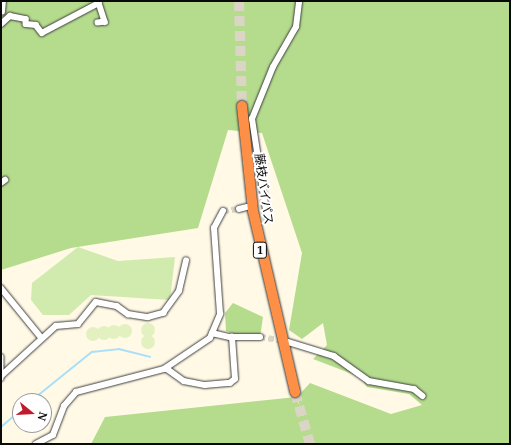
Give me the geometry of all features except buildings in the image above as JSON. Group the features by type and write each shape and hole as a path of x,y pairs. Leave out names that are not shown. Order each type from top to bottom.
{"highway":[{"name":"藤枝バイパス","path":"242,106 254,219 295,392"}],"street":[{"path":"1,24 3,1"},
{"path":"266,217 262,205 252,119 273,67 296,27 299,1"},
{"path":"3,13 26,18 26,24 36,25 42,33 99,3 105,22 98,23"},
{"path":"239,209 248,208"},
{"path":"36,444 53,435 64,406 76,392 166,368 212,333 220,310 214,228 223,211"},
{"path":"1,377 41,337 56,326 78,324 96,302 141,316 163,313 179,291 186,262"},
{"path":"1,288 41,337"},
{"path":"212,333 232,337 260,338"},
{"path":"166,368 184,381 205,385 230,383 235,379 232,337"},
{"path":"288,342 334,356 369,381 414,389 423,396"},
{"path":"1,357 1,377"}],"green space":[{"path":"1,1 510,1 510,444 91,444 105,417 296,397 300,407 297,397 310,383 391,414 422,405 409,394 367,387 360,377 313,359 327,345 323,323 302,339 289,330 302,253 262,133 228,130 198,228 71,248 1,270"},
{"path":"78,247 118,261 175,257 170,300 91,295 69,315 43,315 31,300 32,283"},
{"path":"233,303 263,317 260,337 252,340 226,331 225,313"},
{"path":"145,323 151,323 155,327 155,333 151,337 145,337 141,333 141,327"},
{"path":"122,324 128,324 132,328 132,334 128,338 122,338 118,334 118,328"},
{"path":"111,325 117,325 121,329 121,335 117,339 111,339 107,335 107,329"},
{"path":"101,326 107,326 111,330 111,336 107,340 101,340 97,336 97,330"},
{"path":"90,327 96,327 100,331 100,337 96,341 90,341 86,337 86,331"},
{"path":"145,335 151,335 155,339 155,345 151,349 145,349 141,345 141,339"}],"waterway":[{"path":"41,393 92,352 119,349 150,357"},
{"path":"1,427 12,418"}],"tunnel":[{"path":"239,1 242,106"},
{"path":"223,211 239,209"},
{"path":"260,337 284,341"},
{"path":"295,392 310,444"}]}
